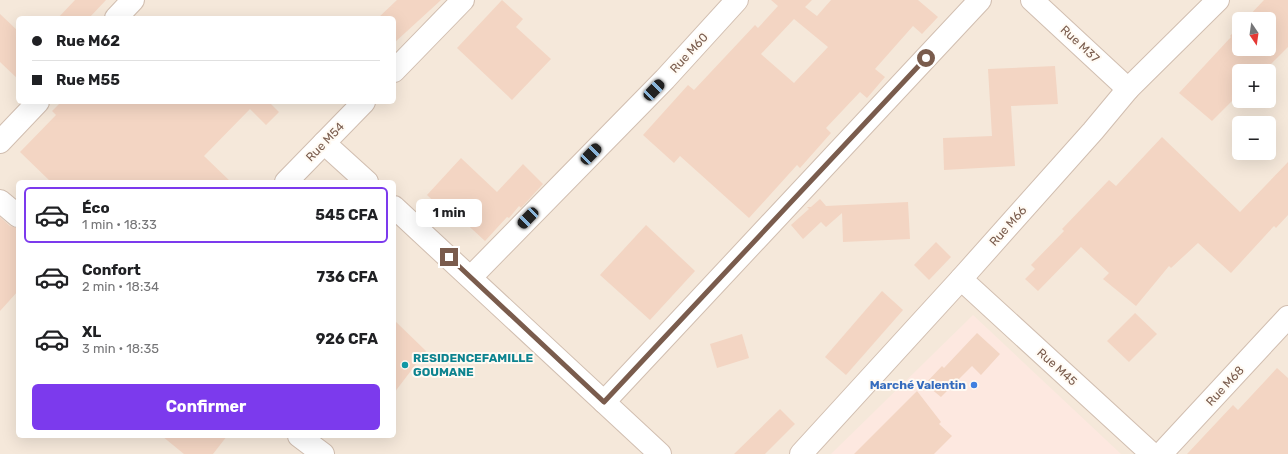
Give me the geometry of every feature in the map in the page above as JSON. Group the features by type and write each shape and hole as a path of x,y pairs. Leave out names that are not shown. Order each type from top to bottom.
{"street":[{"path":"118,16 133,0"},
{"path":"396,69 463,0"},
{"name":"Rue M60","path":"471,277 665,79 737,0"},
{"path":"604,402 980,0"},
{"name":"Rue M37","path":"1032,0 1128,89"},
{"name":"Rue M66","path":"801,454 961,279 1088,137 1128,89 1218,0"},
{"path":"0,142 36,104"},
{"name":"Rue M54","path":"288,180 362,104"},
{"path":"324,143 365,180"},
{"path":"0,201 16,214"},
{"path":"396,209 660,454"},
{"name":"Rue M45","path":"961,279 1152,454"},
{"name":"Rue M68","path":"1161,454 1288,317"},
{"path":"302,438 323,454"}],"shaded area":[{"path":"0,0 1288,0 1288,454 0,454"},
{"name":"Marché Valentin","path":"973,315 1121,454 831,454"}],"building":[{"path":"75,0 106,0 91,16 60,16"},
{"path":"397,0 441,0 396,41 396,16 380,16"},
{"path":"502,0 523,19 516,27 551,59 512,100 457,48"},
{"path":"771,0 812,0 805,7 817,16 831,0 918,0 938,17 922,34 913,26 875,69 885,77 867,98 860,92 826,128 831,133 800,168 797,165 749,218 680,156 674,163 643,135 688,85 694,90 755,25 758,28 778,6","holes":["794,19 828,47 794,83 761,54"]},
{"path":"1264,0 1288,0 1288,47 1271,64 1232,64 1232,101 1212,121 1179,93 1231,37 1230,36 1232,34 1232,56 1276,56 1276,12 1253,12"},
{"path":"0,14 16,29 16,77 0,62"},
{"path":"1055,66 1058,104 1011,106 1015,166 944,170 943,138 992,136 988,69"},
{"path":"59,104 271,104 279,112 266,125 250,109 204,156 229,180 49,180 20,152 56,115 52,111"},
{"path":"1162,137 1240,212 1288,162 1288,215 1276,228 1274,226 1231,273 1198,243 1171,268 1169,266 1136,306 1103,279 1109,273 1081,247 1038,291 1025,279 1035,269 1031,265 1064,231 1062,229 1109,180 1116,186"},
{"path":"461,158 497,192 523,164 543,184 521,208 519,206 509,218 507,217 485,241 459,217 454,221 427,195"},
{"path":"820,199 826,206 908,202 910,239 843,242 842,213 826,227 821,222 803,239 791,225 809,209 807,207 811,207"},
{"path":"0,217 10,226 16,228 16,293 0,311"},
{"path":"646,225 695,271 650,320 600,275"},
{"path":"936,242 951,257 929,280 914,265"},
{"path":"882,291 903,310 846,375 825,357"},
{"path":"1135,313 1157,334 1129,362 1107,341"},
{"name":"RESIDENCEFAMILLE GOUMANE","path":"396,322 426,351 396,390"},
{"path":"977,333 1000,354 981,375 972,366 941,397 925,384 942,366 944,368"},
{"path":"742,334 749,358 717,368 710,344"},
{"path":"1277,368 1288,378 1288,454 1187,454 1233,405 1238,410"},
{"path":"917,391 941,422 939,424 952,436 934,454 854,454"},
{"path":"780,409 795,424 765,454 734,454"},
{"path":"164,438 225,438 213,454 184,454"}],"place":[{"name":"RESIDENCEFAMILLE GOUMANE","path":"405,365"},
{"name":"Marché Valentin","path":"974,385"}],"route":[{"path":"449,257 604,402 926,58"}]}
